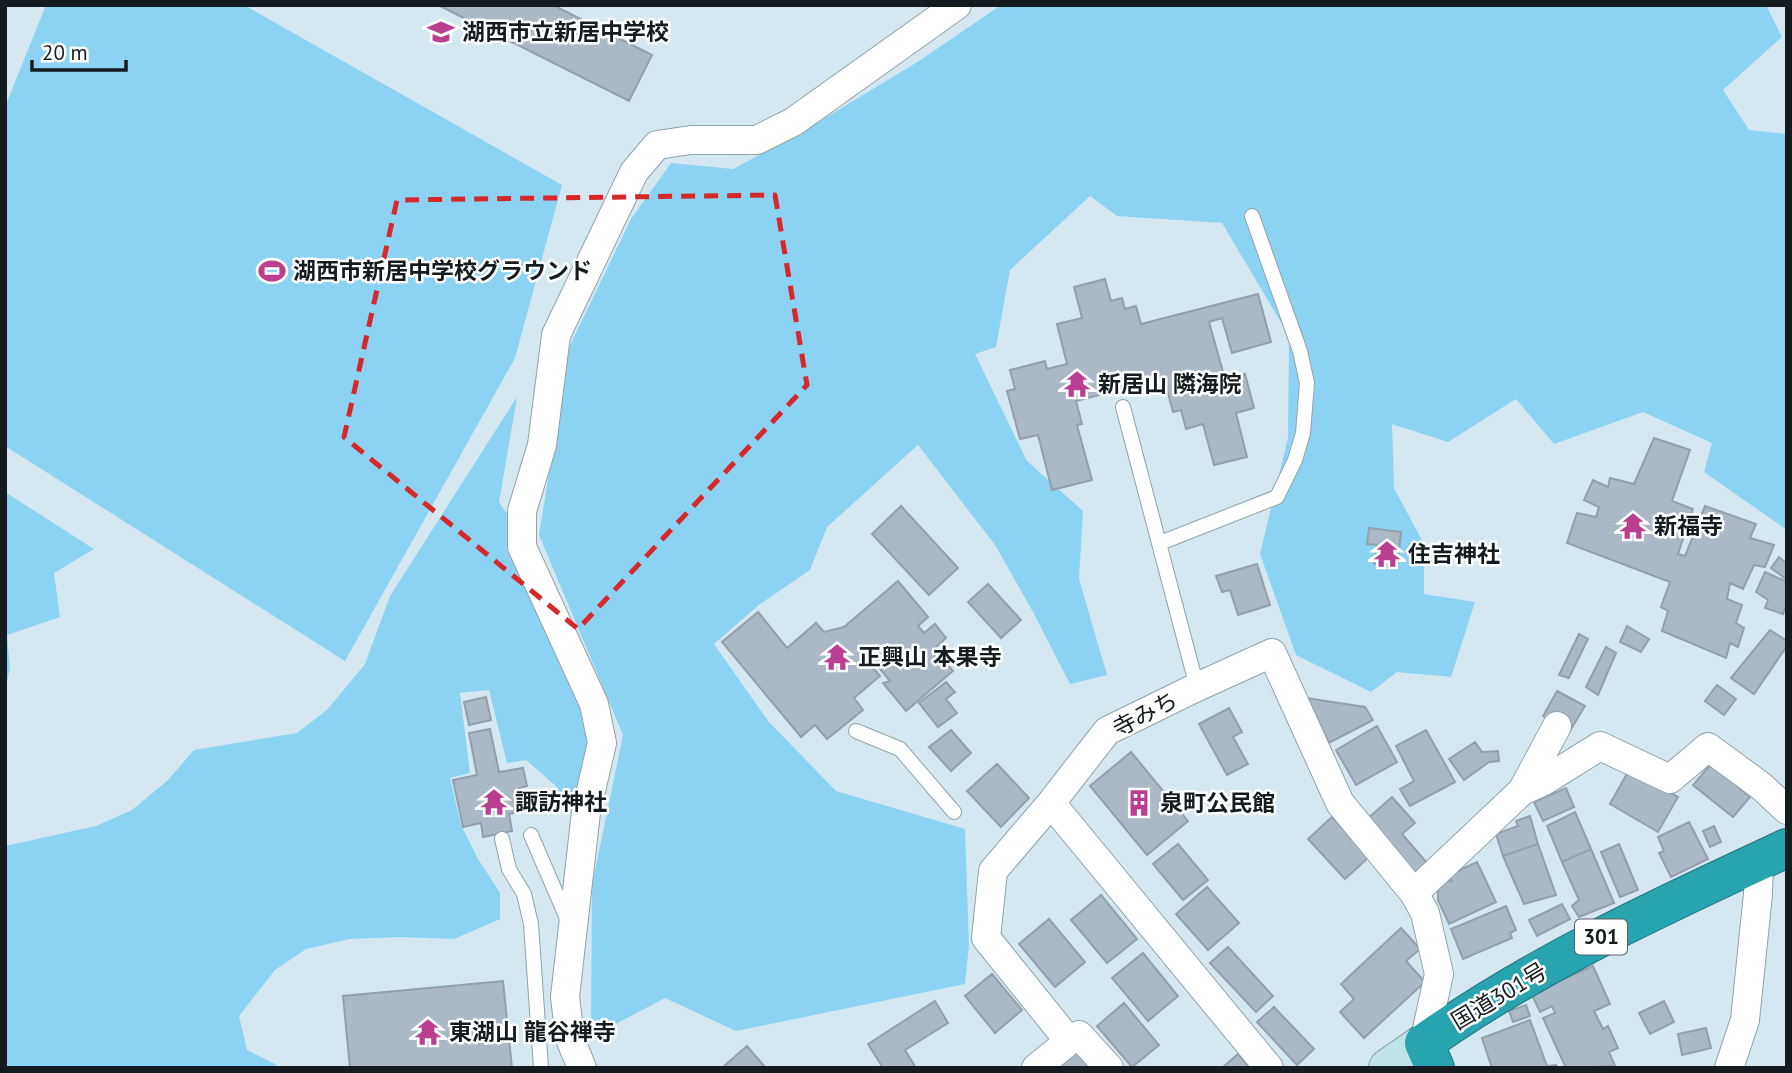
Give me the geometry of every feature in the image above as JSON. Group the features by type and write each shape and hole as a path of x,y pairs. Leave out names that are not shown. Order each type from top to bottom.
{"highway":[{"name":"国道301号","path":"1430,1056 1475,1007 1602,936 1773,855"}],"street":[{"path":"582,1068 570,1040 565,997 586,812 602,743 594,704 522,547 522,511 542,444 556,335 634,173 657,145 691,140 757,140 793,122 957,5"},
{"name":"寺みち","path":"1069,1041 986,938 993,871 1107,731 1272,653 1340,803 1415,893"},
{"path":"1388,1068 1430,1056 1439,974 1425,913 1415,893 1522,791 1557,726"},
{"path":"1522,791 1544,781 1601,746 1670,779 1708,747 1761,786 1787,810"},
{"path":"1051,803 1269,1068"},
{"path":"1729,1068 1745,1020 1758,894 1773,855"},
{"path":"1036,1068 1079,1035 1109,1068"}],"lane":[{"path":"1160,543 1277,497 1295,460 1303,433 1307,383 1302,361 1252,216"},
{"path":"1123,407 1197,687"},
{"path":"856,731 900,749 954,812"},
{"path":"531,835 572,931"},
{"path":"502,839 509,869 524,894 531,924 541,1068"}],"highlighted area":[{"path":"775,195 807,385 578,629 344,437 397,200"}],"shaded area":[{"name":"湖西市新居中学校グラウンド","path":"46,5 244,5 562,185 515,358 345,661 5,446 5,107"},
{"path":"1001,5 1766,5 1782,37 1723,90 1749,130 1787,134 1787,530 1704,472 1712,443 1643,412 1554,444 1516,399 1448,442 1392,424 1394,488 1424,544 1424,594 1475,602 1451,677 1397,672 1371,692 1296,655 1260,554 1288,438 1289,336 1222,223 1117,216 1090,196 1010,270 996,347 975,354 1027,461 1083,511 1079,579 1107,675 1070,684 995,545 918,445 827,527 810,570 760,604 714,644 769,722 836,791 965,829 969,945 965,984 736,1031 665,998 591,1037 592,885 623,735 539,535 570,345 631,219 671,163 733,169 797,135 919,61"},
{"path":"517,397 499,502 522,536 594,704 586,812 567,808 557,787 526,760 507,763 489,690 460,693 470,773 450,778 461,825 478,859 500,893 500,919 454,939 350,939 306,949 275,970 239,1016 247,1050 275,1064 277,1068 5,1068 5,846 96,826 132,810 168,780 194,750 297,733 327,710 365,664 390,596"},
{"path":"5,492 94,549 54,573 60,617 7,635 10,668 5,690"}],"building":[{"path":"438,5 553,5 652,55 629,101"},
{"name":"新居山 隣海院","path":"1105,279 1111,301 1122,298 1125,309 1136,306 1141,324 1258,294 1271,342 1232,353 1222,318 1209,322 1225,379 1245,374 1254,408 1236,413 1247,457 1214,465 1203,424 1186,429 1181,410 1173,412 1164,378 1076,401 1082,424 1077,425 1092,480 1052,490 1038,435 1020,439 1007,391 1015,389 1010,370 1045,361 1047,369 1067,364 1057,324 1082,318 1074,287"},
{"path":"1654,438 1690,450 1672,501 1693,509 1678,554 1685,556 1705,506 1756,524 1750,538 1774,545 1765,567 1754,565 1743,589 1730,583 1727,599 1742,605 1736,623 1744,628 1738,647 1730,643 1726,658 1662,631 1668,611 1661,607 1670,582 1567,543 1577,513 1596,517 1599,507 1584,500 1593,480 1608,487 1610,478 1634,484"},
{"path":"901,506 958,568 929,595 872,534"},
{"name":"住吉神社","path":"1369,528 1401,532 1397,567 1374,564 1377,545 1367,544"},
{"path":"1779,557 1787,564 1786,579 1771,568"},
{"path":"1257,564 1270,605 1238,615 1230,590 1222,592 1216,576"},
{"path":"1765,572 1787,582 1787,603 1783,614 1765,608 1768,600 1756,592"},
{"name":"正興山 本果寺","path":"898,581 928,617 918,626 924,633 935,624 946,638 934,649 953,671 906,711 883,683 890,681 877,665 873,668 880,676 854,698 863,710 827,739 815,725 801,737 722,642 758,612 787,648 816,623 824,632 844,627"},
{"path":"988,584 1021,620 1001,638 968,602"},
{"path":"1627,626 1649,639 1641,652 1620,642"},
{"path":"1770,630 1787,641 1787,646 1754,694 1731,678"},
{"path":"1579,634 1588,639 1569,678 1559,675"},
{"path":"1606,647 1616,653 1598,695 1586,687"},
{"path":"946,682 955,692 946,699 957,713 938,727 919,703"},
{"path":"1717,685 1736,699 1724,715 1705,701"},
{"path":"1557,691 1585,706 1570,731 1543,716"},
{"path":"486,697 491,720 469,725 464,702"},
{"path":"1306,698 1365,707 1373,720 1329,743"},
{"path":"1229,708 1242,732 1233,737 1248,764 1227,775 1199,724"},
{"path":"1377,726 1397,762 1356,785 1336,750"},
{"path":"490,729 499,772 523,768 527,786 519,788 524,811 509,814 512,831 483,837 481,823 463,827 453,780 477,775 469,733"},
{"path":"951,730 971,753 951,771 929,747"},
{"path":"1426,730 1455,782 1410,806 1400,789 1414,781 1396,746"},
{"path":"1475,742 1482,752 1498,751 1499,761 1489,762 1464,780 1449,759"},
{"name":"泉町公民館","path":"1131,752 1188,821 1147,855 1090,786"},
{"path":"997,764 1029,798 1001,827 967,791"},
{"path":"1711,764 1750,797 1733,817 1693,785"},
{"path":"1629,770 1678,797 1658,832 1610,804"},
{"path":"1566,788 1574,807 1543,821 1534,802"},
{"path":"1392,797 1415,823 1402,834 1428,864 1412,878 1366,820"},
{"path":"1575,812 1591,849 1562,862 1547,826"},
{"path":"1530,816 1538,844 1503,856 1496,834 1518,826 1516,821"},
{"path":"1332,817 1369,857 1345,879 1308,839"},
{"path":"1689,822 1708,859 1671,877 1659,853 1664,851 1658,837"},
{"path":"1714,826 1721,842 1710,847 1703,831"},
{"path":"1178,844 1208,880 1183,900 1153,864"},
{"path":"1538,844 1556,895 1524,904 1503,856"},
{"path":"1619,844 1638,890 1620,897 1601,852"},
{"path":"1591,849 1614,903 1579,917 1572,906 1579,900 1562,862"},
{"path":"1477,862 1496,902 1449,924 1438,900 1438,883 1452,881 1449,875"},
{"path":"1207,887 1239,923 1208,950 1176,914"},
{"path":"1101,895 1137,939 1107,963 1071,920"},
{"path":"1562,904 1570,919 1537,936 1529,920"},
{"path":"1506,906 1516,930 1510,933 1512,938 1463,959 1451,929"},
{"path":"1049,919 1085,962 1055,987 1019,944"},
{"path":"1401,928 1420,949 1406,961 1425,982 1364,1038 1340,1012 1354,999 1341,984"},
{"path":"1228,947 1273,996 1256,1012 1210,963"},
{"path":"1143,953 1178,996 1148,1021 1112,978"},
{"path":"1593,966 1610,1004 1594,1011 1603,1029 1608,1026 1618,1048 1609,1052 1615,1066 1566,1068 1543,1018 1555,1013 1552,1006 1540,1012 1531,993"},
{"path":"992,974 1022,1010 995,1033 965,996"},
{"name":"東湖山 龍谷禅寺","path":"503,981 512,1068 350,1068 343,996"},
{"path":"935,1001 948,1023 905,1050 916,1068 883,1068 868,1044"},
{"path":"1664,1001 1674,1022 1650,1034 1639,1013"},
{"path":"1124,1003 1159,1045 1132,1067 1097,1026"},
{"path":"1526,1005 1530,1016 1513,1022 1509,1011"},
{"path":"1274,1007 1314,1049 1297,1065 1257,1022"},
{"path":"1530,1020 1547,1066 1556,1065 1557,1068 1492,1068 1482,1038"},
{"path":"1706,1028 1711,1048 1682,1055 1678,1034"},
{"path":"747,1046 766,1068 722,1068"},
{"path":"1077,1051 1090,1068 1056,1068"},
{"path":"1238,1054 1250,1068 1222,1068"}],"place":[{"name":"湖西市立新居中学校","path":"441,32"},
{"name":"湖西市新居中学校グラウンド","path":"272,271"},
{"name":"新居山 隣海院","path":"1077,384"},
{"name":"新福寺","path":"1633,526"},
{"name":"住吉神社","path":"1387,554"},
{"name":"正興山 本果寺","path":"837,657"},
{"name":"諏訪神社","path":"494,802"},
{"name":"泉町公民館","path":"1139,803"},
{"name":"東湖山 龍谷禅寺","path":"428,1032"}]}
